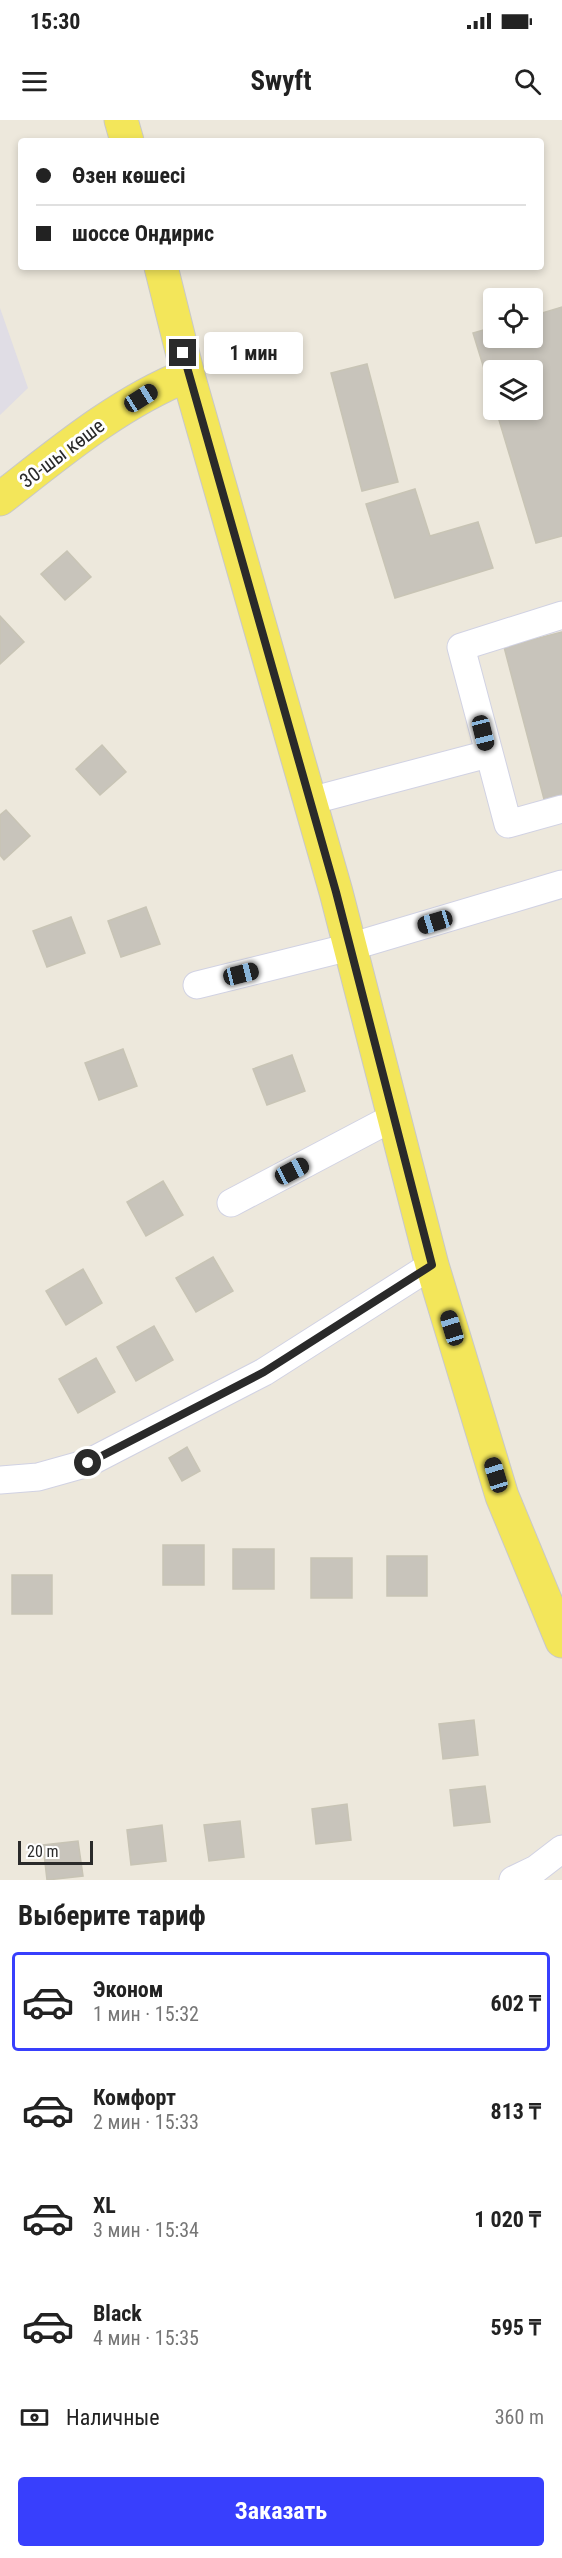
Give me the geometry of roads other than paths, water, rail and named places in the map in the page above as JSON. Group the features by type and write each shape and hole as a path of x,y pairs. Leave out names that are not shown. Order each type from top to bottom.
{"main road":[{"path":"121,120 126,138"},
{"path":"162,270 188,375 350,947 432,1265 502,1496 562,1641"},
{"name":"30-шы көше","path":"0,499 104,420 159,387 188,375"}],"street":[{"path":"562,615 461,647 508,824 562,809"},
{"path":"310,801 488,754"},
{"path":"197,986 350,947 562,884"},
{"path":"231,1203 394,1117"},
{"path":"0,1480 38,1477 88,1463 264,1372 432,1265"},
{"path":"513,1880 536,1869 562,1849"}]}
